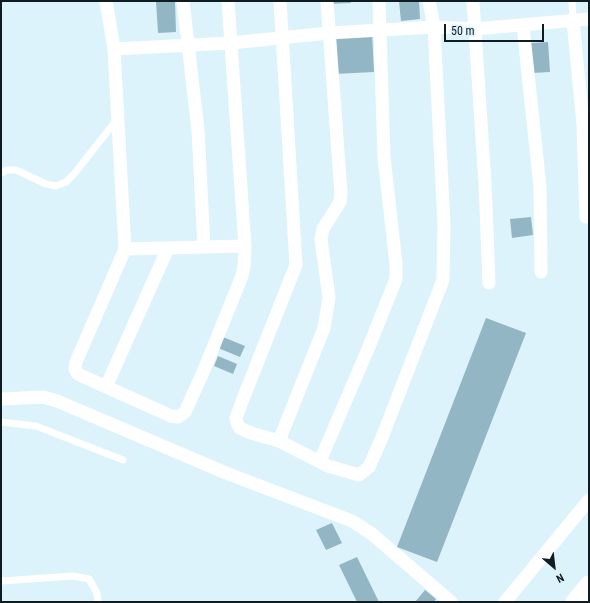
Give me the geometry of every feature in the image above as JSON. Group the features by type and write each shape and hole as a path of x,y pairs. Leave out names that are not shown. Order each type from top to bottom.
{"street":[{"path":"106,1 114,49 124,249 76,362 77,373 171,416 178,417 183,415 204,370 242,276 245,246 228,1"},
{"path":"183,1 198,130 204,247"},
{"path":"280,1 296,265 236,418 240,428 256,435 279,441 320,462 353,474 364,472 369,467 443,280 444,224 434,27 429,1"},
{"path":"279,441 321,339 327,316 329,298 321,239 323,229 340,202 341,194 327,1"},
{"path":"320,462 396,279 396,264 384,157 379,1"},
{"path":"473,1 485,184 489,283"},
{"path":"114,49 231,43 329,33 434,27 475,29 522,26 573,20 589,20"},
{"path":"573,20 583,125 586,217"},
{"path":"522,26 540,187 541,272"},
{"path":"124,249 245,246"},
{"path":"106,387 168,248"},
{"path":"1,399 43,397 56,401 226,473 352,521 372,534 451,602"},
{"path":"505,602 589,500"},
{"path":"575,602 589,585"}],"lane":[{"path":"572,1 573,20"},
{"path":"1,173 7,170 16,170 46,184 56,186 66,182 118,118"},
{"path":"1,422 36,426 122,460"},
{"path":"1,581 74,576 89,579 97,593 98,602"}],"building":[{"path":"156,1 175,1 176,32 158,33"},
{"path":"329,1 350,1 351,3 329,4"},
{"path":"399,1 419,1 420,19 401,21"},
{"path":"372,32 374,72 334,74 332,34"},
{"path":"548,42 550,72 532,73 531,43"},
{"path":"531,217 533,235 512,238 510,219"},
{"path":"486,318 526,333 437,562 397,547"},
{"path":"223,337 245,346 240,357 218,348"},
{"path":"218,356 237,364 233,374 214,366"},
{"path":"332,523 342,543 326,550 316,530"},
{"path":"357,557 379,602 357,602 339,565"},
{"path":"425,590 436,599 434,602 415,602"}]}
